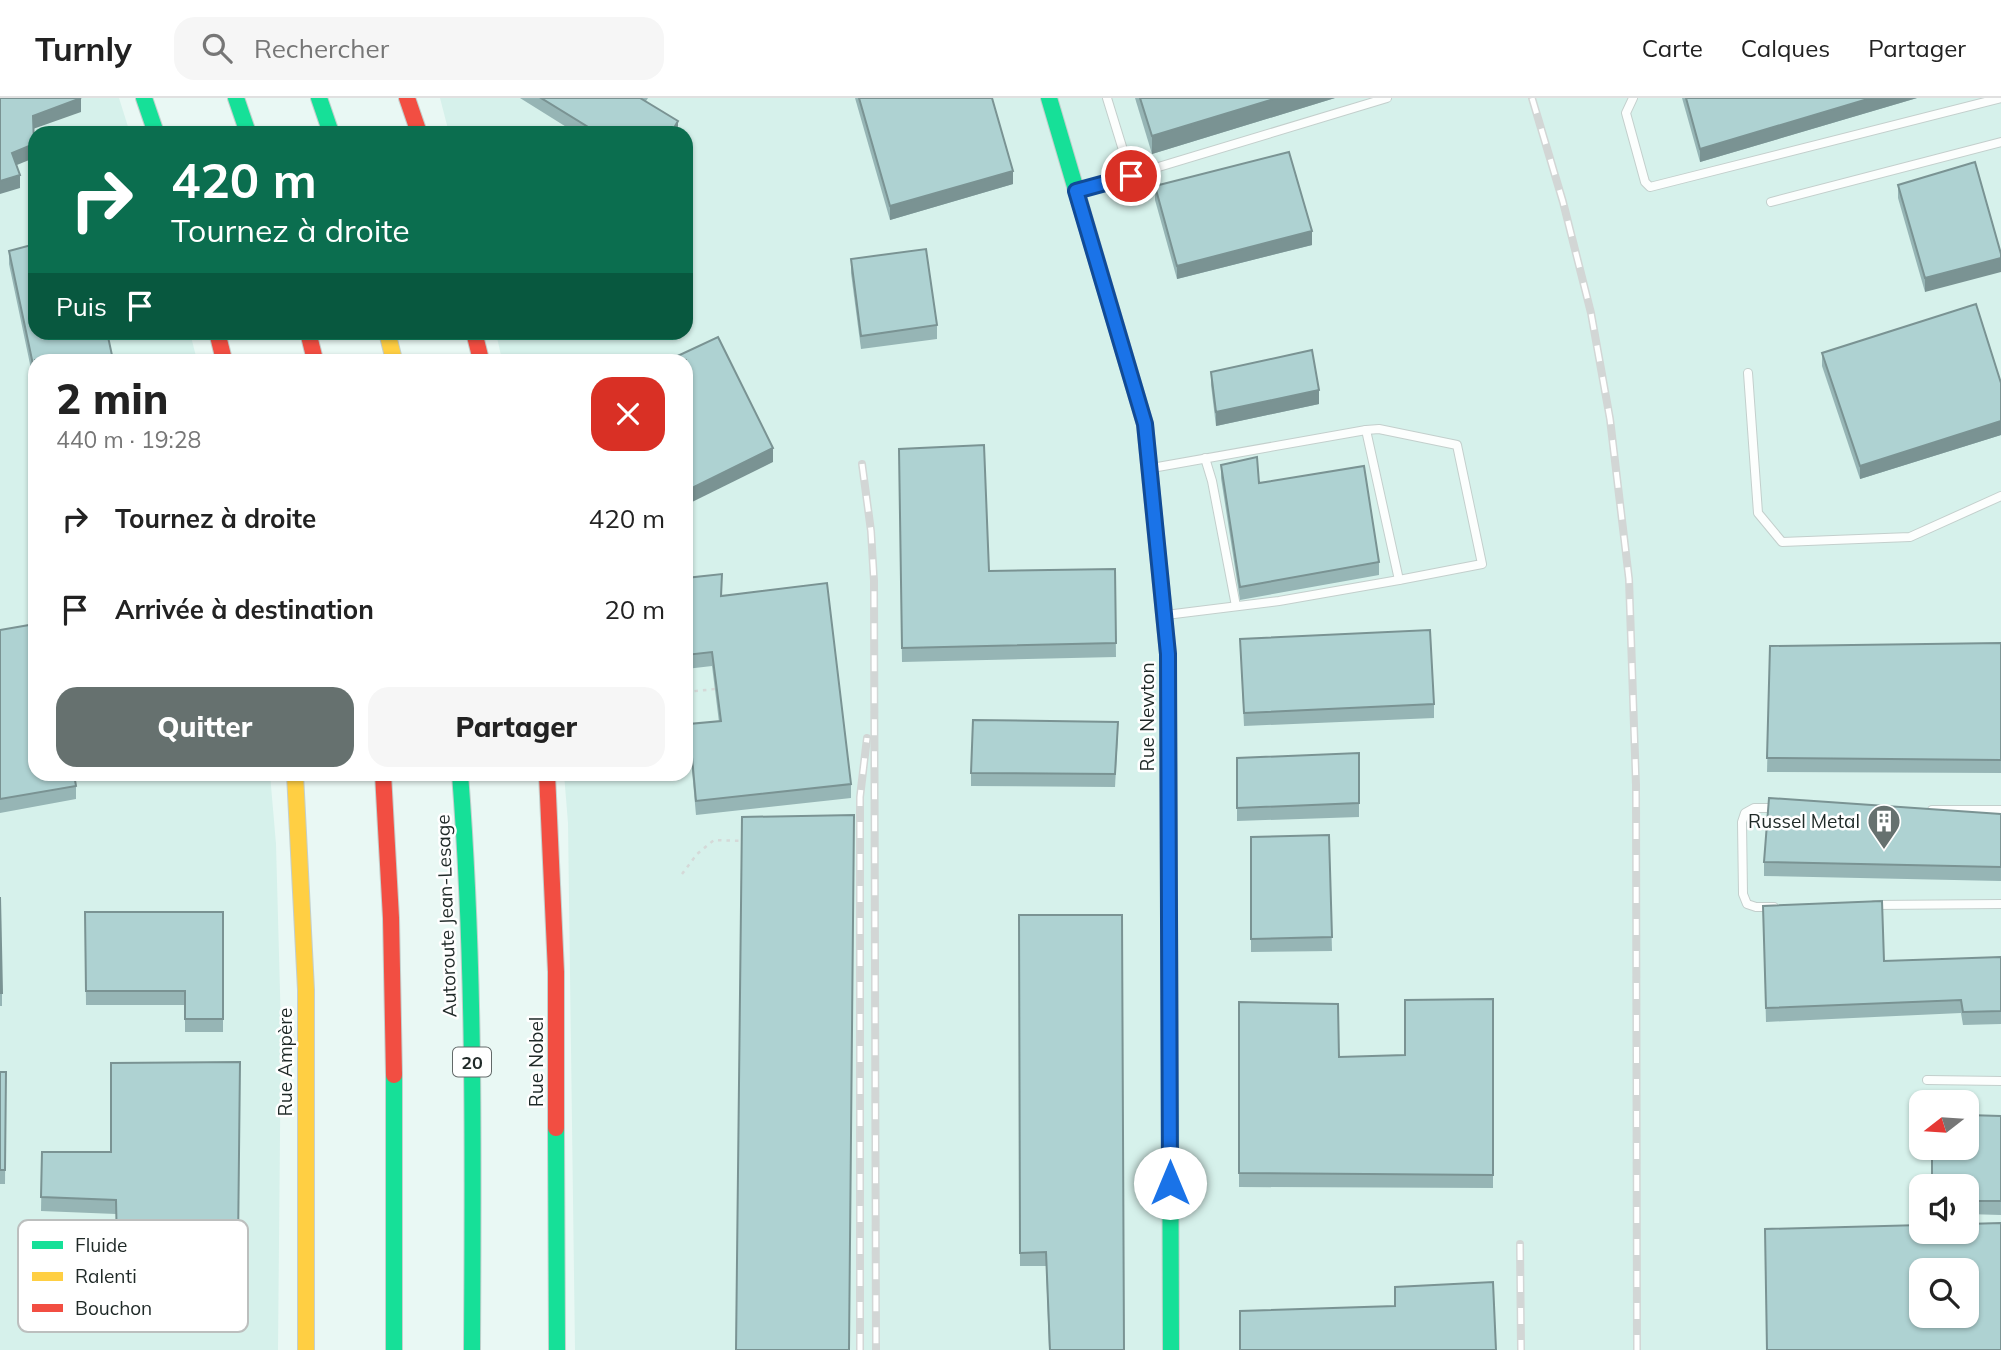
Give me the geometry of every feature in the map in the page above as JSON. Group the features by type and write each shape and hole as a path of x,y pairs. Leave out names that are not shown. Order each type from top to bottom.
{"main road":[{"path":"144,98 154,126"},
{"path":"236,98 246,126"},
{"path":"319,98 329,126"},
{"path":"407,98 417,126"},
{"name":"Rue Newton","path":"1049,98 1145,424 1164,615 1168,667 1171,1350"},
{"name":"Rue Ampère","path":"296,781 301,848 306,999 306,1350"},
{"path":"383,781 392,957 394,1350"},
{"name":"Autoroute Jean-Lesage","path":"461,781 471,969 472,1350"},
{"name":"Rue Nobel","path":"547,781 556,972 557,1350"}],"lane":[{"path":"1107,98 1131,176"},
{"path":"1076,191 1387,98"},
{"path":"1633,98 1626,113 1645,182 1650,187 2001,98"},
{"path":"1771,202 2001,142"},
{"path":"1748,373 1758,513 1782,542 1910,537 2001,496"},
{"path":"1149,468 1366,430 1379,429 1457,444 1482,564 1399,580 1164,615"},
{"path":"1366,430 1399,580"},
{"path":"1205,458 1212,481 1236,606"},
{"path":"1782,907 1756,907 1747,904 1743,894 1742,822 1745,813 1754,808 1795,808"},
{"path":"1919,809 2001,810"},
{"path":"1861,906 2001,904"},
{"path":"1927,1080 2001,1081"}],"path":[{"path":"693,691 715,689"},
{"path":"682,874 697,854 714,840 742,841"}],"shaded area":[{"path":"0,98 119,98 128,126 28,126 28,340 192,340 195,354 28,354 28,781 271,781 276,844 281,1028 278,1350 0,1350"},
{"path":"440,98 2001,98 2001,1350 575,1350 568,823 565,781 693,781 693,354 501,354 498,340 693,340 693,126 447,126"}],"building":[{"path":"0,98 81,98 33,116 33,126 28,126 28,146 12,153 20,175 0,181"},
{"path":"541,98 640,98 678,121 675,126 587,126"},
{"path":"859,98 992,98 1013,171 890,206"},
{"path":"1140,98 1277,98 1152,136"},
{"path":"1686,98 1871,98 1700,149"},
{"path":"1289,152 1312,231 1177,266 1155,186"},
{"path":"1975,162 2001,258 1925,278 1898,185"},
{"path":"28,246 28,340 109,340 112,354 31,354 9,251"},
{"path":"926,249 937,325 861,336 851,259"},
{"path":"1976,304 2001,383 2001,421 1860,466 1822,353"},
{"path":"718,337 773,448 693,488 693,354 682,354"},
{"path":"1312,350 1319,390 1216,412 1211,372"},
{"path":"984,445 989,571 1115,569 1116,643 902,648 899,449"},
{"path":"1257,457 1259,483 1364,466 1379,562 1240,587 1221,465"},
{"path":"722,574 721,596 827,583 851,784 696,801 693,724 721,721 712,652 693,654 693,577"},
{"path":"28,625 28,781 75,781 76,786 0,799 0,630"},
{"path":"1430,630 1434,704 1244,713 1240,639"},
{"path":"2001,643 2001,760 1767,758 1770,646"},
{"path":"973,720 1118,722 1115,774 971,773"},
{"path":"1359,753 1359,803 1237,808 1237,758"},
{"name":"Russel Metal","path":"1769,798 2001,814 2001,867 1764,862"},
{"path":"854,815 849,1350 736,1350 742,817"},
{"path":"1329,835 1332,937 1251,939 1251,837"},
{"path":"0,897 2,993 0,993"},
{"path":"1882,901 1884,961 2001,957 2001,1011 1963,1012 1961,1000 1766,1008 1763,906"},
{"path":"85,912 223,912 223,1019 185,1019 185,991 86,991"},
{"path":"1019,915 1122,915 1124,1350 1050,1350 1046,1252 1020,1253"},
{"path":"1493,999 1493,1175 1239,1173 1239,1002 1338,1004 1339,1057 1405,1055 1405,1000"},
{"path":"240,1062 238,1220 116,1220 116,1200 41,1197 42,1152 111,1152 111,1063"},
{"path":"0,1072 6,1072 5,1170 0,1170"},
{"path":"1979,1115 2001,1116 2001,1201 1979,1201 1979,1174 1932,1174 1932,1160 1979,1160"},
{"path":"2001,1223 2001,1350 1767,1350 1765,1229 1909,1225 1909,1244 1979,1244 1979,1224"},
{"path":"1493,1282 1496,1350 1240,1350 1240,1311 1395,1306 1395,1287"}],"railway":[{"path":"1532,98 1563,202 1591,313 1610,419 1629,579 1636,785 1637,1350"},
{"path":"862,464 871,531 874,581 876,1350"},
{"path":"860,1350 860,797 867,738"},
{"path":"1520,1244 1521,1350"}],"traffic: fast":[{"path":"144,98 154,126"},
{"path":"236,98 246,126"},
{"path":"319,98 329,126"},
{"path":"1049,98 1145,424 1147,445"},
{"path":"460,781 471,990 472,1350"},
{"path":"1170,1071 1171,1350"},
{"path":"394,1075 394,1350"},
{"path":"556,1128 557,1350"}],"traffic: slow":[{"path":"389,340 392,354"},
{"path":"1147,445 1168,654 1168,714"},
{"path":"295,781 306,990 306,1350"}],"traffic: jam":[{"path":"407,98 417,126"},
{"path":"219,340 222,354"},
{"path":"310,340 314,354"},
{"path":"476,340 480,354"},
{"path":"1168,714 1170,1071"},
{"path":"383,781 391,918 394,1075"},
{"path":"547,781 556,972 556,1128"}],"place":[{"name":"Russel Metal","path":"1884,851"}],"route":[{"path":"1131,176 1076,191 1145,424 1168,654 1170,1183"}]}
